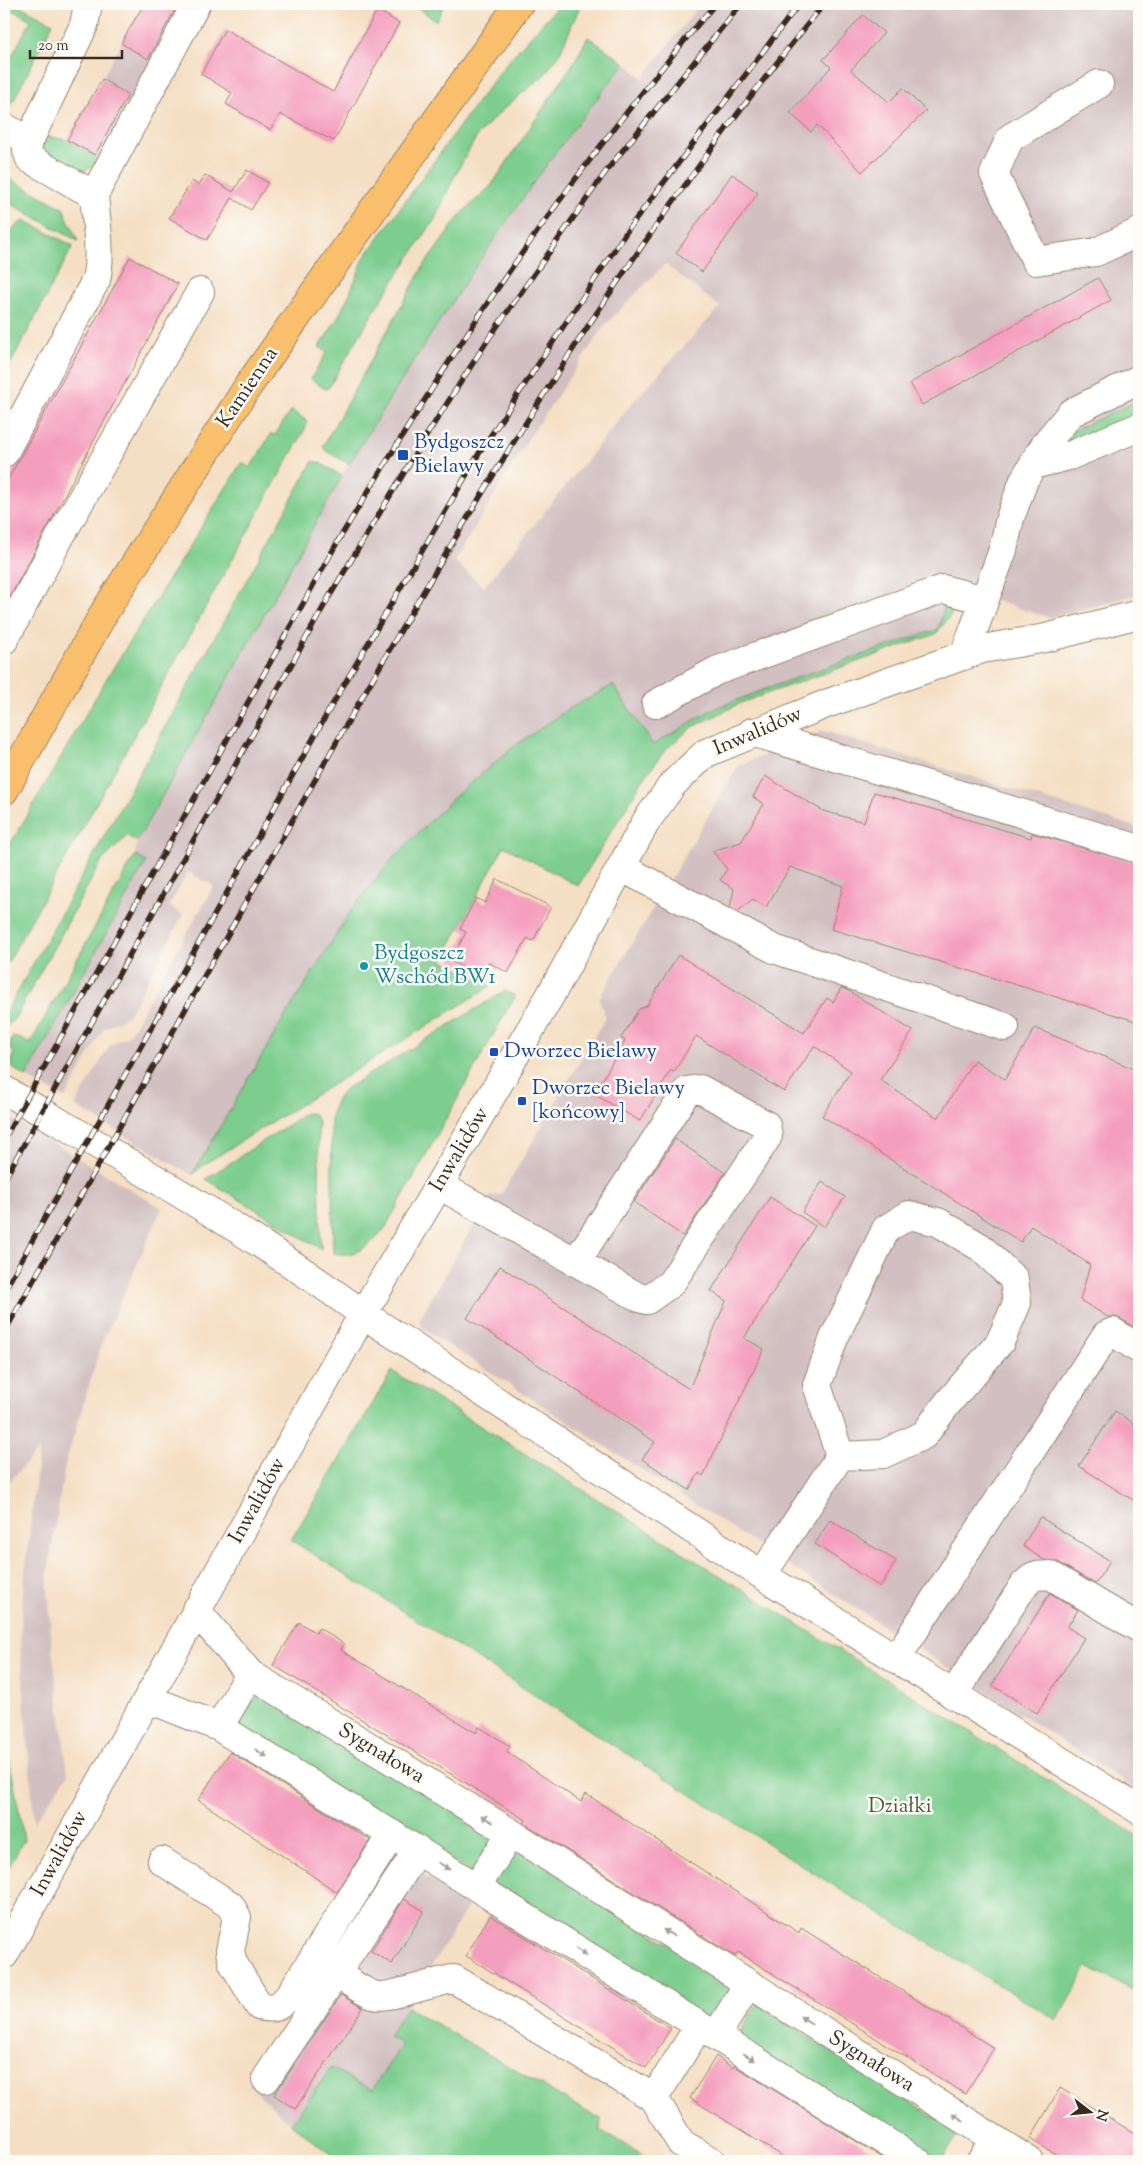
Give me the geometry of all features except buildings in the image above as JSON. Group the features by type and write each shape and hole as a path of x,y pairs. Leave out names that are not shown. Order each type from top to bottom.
{"main road":[{"name":"Kamienna","path":"4,791 105,611 248,386 519,4"}],"street":[{"path":"88,4 84,25 29,141 27,151 30,159 94,195"},
{"path":"4,452 96,280 100,262 94,195 196,4"},
{"path":"1099,84 1010,138 994,174 1036,261 1096,252 1139,232"},
{"path":"4,127 29,141"},
{"path":"4,640 61,535 200,292"},
{"path":"964,656 1003,550 1010,518 1024,480 1046,443 1071,413 1139,379"},
{"path":"1033,465 1069,456 1139,427"},
{"path":"656,704 716,671 943,589 984,600"},
{"name":"Inwalidów","path":"4,1955 363,1314 550,996 647,820 673,784 706,753 752,732 826,704 982,649 1046,638 1139,614"},
{"path":"752,732 1139,850"},
{"path":"621,867 774,949 1005,1027"},
{"path":"439,1185 640,1298 647,1300 671,1283 768,1136 766,1125 700,1089 687,1091 576,1262"},
{"path":"4,1090 189,1199 316,1279 363,1314 762,1575 1139,1810"},
{"path":"909,1215 938,1222 980,1247 1014,1279 1016,1303 1000,1342 947,1404 924,1435 883,1454 840,1456 817,1385 834,1338 886,1229 909,1215"},
{"path":"896,1659 1106,1335 1113,1332 1139,1349"},
{"path":"762,1575 840,1456"},
{"path":"953,1694 1024,1585 1034,1576 1050,1575 1139,1628"},
{"name":"Sygnałowa","path":"196,1610 250,1674 511,1833 748,1984 987,2150 1030,2161"},
{"path":"219,1727 250,1674"},
{"path":"149,1699 219,1727 917,2161"},
{"path":"477,1886 511,1833"},
{"path":"162,1862 230,1905 237,1917 230,1951 232,1963 259,2006 269,2009 279,2006 289,1996 392,1834"},
{"path":"266,2079 418,1850"},
{"path":"336,1973 373,1995 383,1996 438,1981 454,1979 654,2098 681,2143 711,2161"},
{"path":"654,2098 748,1984"}],"shaded area":[{"path":"144,4 215,4 123,170 67,140"},
{"path":"700,4 1139,4 1139,594 1050,618 967,592 938,629 798,677 682,727 653,746 613,685 450,801 395,856 352,909 278,1028 192,1175 75,1106 110,1045 129,1035 214,886 188,872 169,906 183,915 128,1016 104,1028 65,1098 26,1077 146,862 135,855 137,841 345,470 421,349 537,178 625,63 643,78","holes":["665,264 720,307 634,401 484,587 454,561 527,441 605,325"]},
{"path":"823,731 1139,828 1139,1791 422,1328 419,1320 490,1196 501,1195 606,1017 599,999 738,766"},
{"path":"4,1114 162,1208 101,1345 65,1465 47,1577 52,1648 68,1775 34,1822 20,1644 24,1582 39,1449 9,1482 4,1491"},
{"path":"397,1858 469,1905 388,2036 402,2043 372,2091 331,2068 291,2124 249,2085"}],"green space":[{"path":"8,4 16,4 53,23 4,119 4,71 31,20 7,7"},
{"path":"413,4 445,4 436,21"},
{"path":"560,4 581,4 559,55 544,75 500,112 477,136 454,177 435,219 377,306 329,387 325,389 311,379 327,352 319,347 336,321 364,258 510,59"},
{"path":"588,37 625,63 558,149 512,213 394,391 349,464 326,451 323,446 423,267 462,213 491,186 576,59"},
{"path":"45,136 67,140 101,160 94,166 81,171 67,171 45,164 40,147"},
{"path":"4,176 63,208 78,241 4,200"},
{"path":"24,220 73,246 4,376 4,236"},
{"path":"1139,400 1139,417 1065,443 1064,440 1071,432"},
{"path":"291,410 307,421 305,429 4,969 4,855 107,678 242,462 250,468 271,434 275,435"},
{"path":"313,461 342,476 137,841 127,836 101,862 15,1018 6,1027 4,1026 4,1016"},
{"path":"947,599 957,607 936,634 743,702 691,728 665,750 643,780 578,886 504,846 442,960 491,986 203,1165 192,1175 278,1028 352,909 395,856 450,801 513,747 569,709 613,685 653,745 713,709 798,677 938,629"},
{"path":"135,855 146,862 26,1077 10,1066 14,1053 9,1047 12,1038 17,1037 30,1044"},
{"path":"505,991 515,996 385,1228 369,1245 356,1252 349,1254 333,1253 331,1117 338,1098 347,1088"},
{"path":"304,1114 314,1114 318,1122 321,1249 206,1179"},
{"name":"Działki","path":"392,1371 1139,1837 1139,1994 1088,1966 1057,2020 847,1894 291,1540"},
{"path":"260,1689 498,1838 475,1875 237,1726"},
{"path":"4,1730 24,1839 4,1876"},
{"path":"515,1847 734,1985 711,2021 492,1883"},
{"path":"757,2004 959,2133 941,2161 931,2161 736,2037"},
{"path":"407,2007 601,2120 600,2130 652,2161 341,2161 291,2124 331,2068 372,2090 402,2044 388,2036"}],"railway":[{"path":"4,1139 338,541 408,426 481,313 554,209 667,61 715,4"},
{"path":"4,1180 329,597 428,433 489,338 607,170 741,4"},
{"path":"4,1291 328,712 481,450 627,231 799,4"},
{"path":"4,1333 353,713 476,503 607,298 676,197 748,99 824,4"}],"place":[{"name":"Bydgoszcz Bielawy","path":"403,455"},
{"name":"Bydgoszcz Wschód BW1","path":"364,966"},
{"name":"Dworzec Bielawy","path":"494,1052"},
{"name":"Dworzec Bielawy [końcowy]","path":"522,1101"}]}
